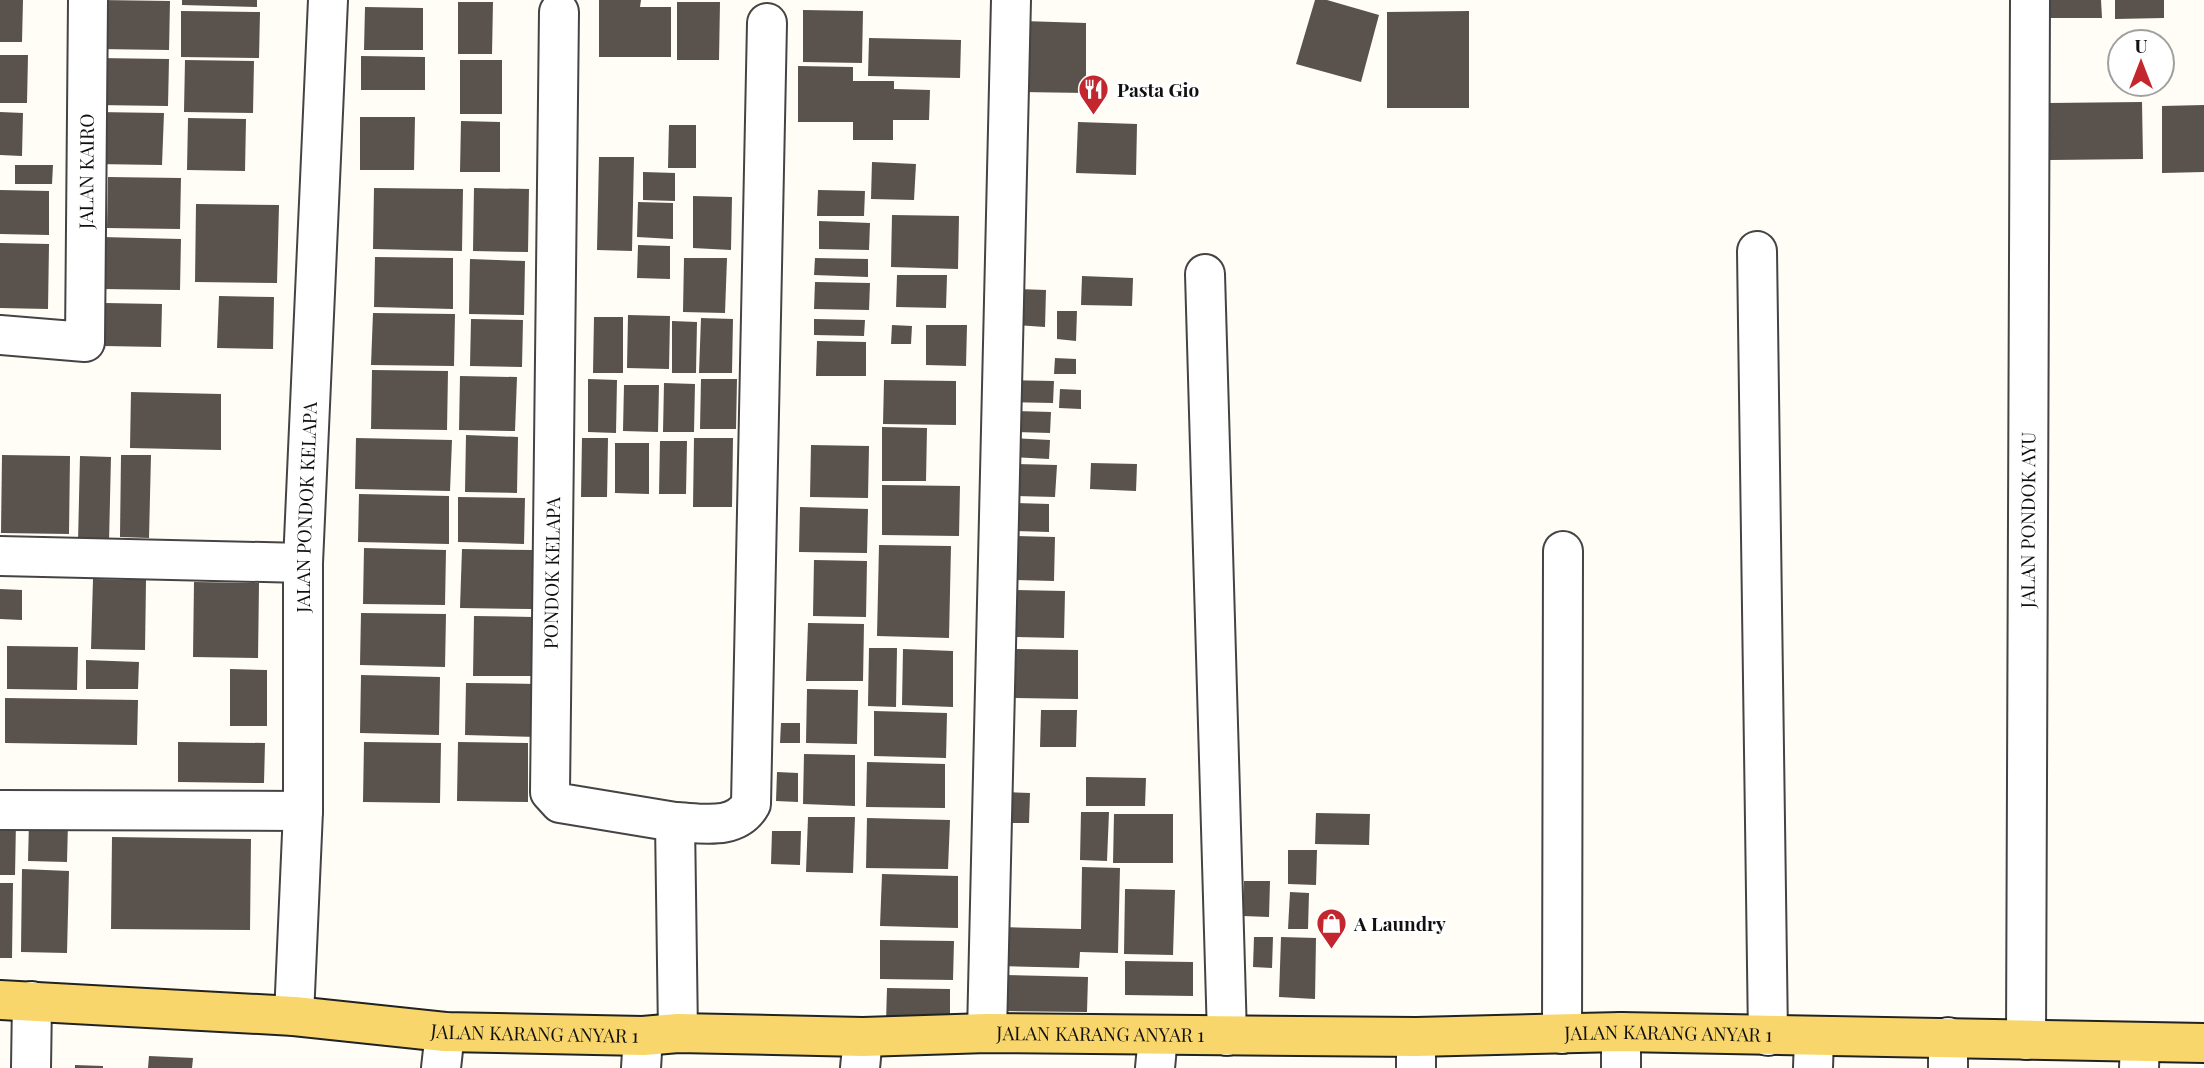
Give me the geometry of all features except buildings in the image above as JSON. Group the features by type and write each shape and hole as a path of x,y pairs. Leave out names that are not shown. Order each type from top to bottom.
{"main road":[{"name":"JALAN KARANG ANYAR 1","path":"16,1001 294,1016 443,1050 654,1046 861,1053 987,1033 1157,1052 1227,1036 1416,1053 1562,1034 1621,1050 1768,1035 1814,1052 1948,1053 2026,1040 2139,1055 2204,1043"}],"street":[{"name":"JALAN KAIRO","path":"0,335 85,342 88,0"},
{"name":"JALAN PONDOK KELAPA","path":"294,1016 303,811 303,563 328,0"},
{"path":"987,1033 1011,0"},
{"name":"JALAN PONDOK AYU","path":"2026,1040 2030,0"},
{"name":"PONDOK KELAPA","path":"559,12 550,792 560,803 675,822 727,823 745,815 751,804 767,23"},
{"path":"1757,251 1768,1035"},
{"path":"1205,274 1227,1036"},
{"path":"1562,1034 1563,551"},
{"path":"0,556 303,563"},
{"path":"0,810 303,811"},
{"path":"654,1046 675,822"},
{"path":"16,1001 31,1068"}],"place":[{"name":"Pasta Gio","path":"1094,117"},
{"name":"A Laundry","path":"1331,951"}]}
